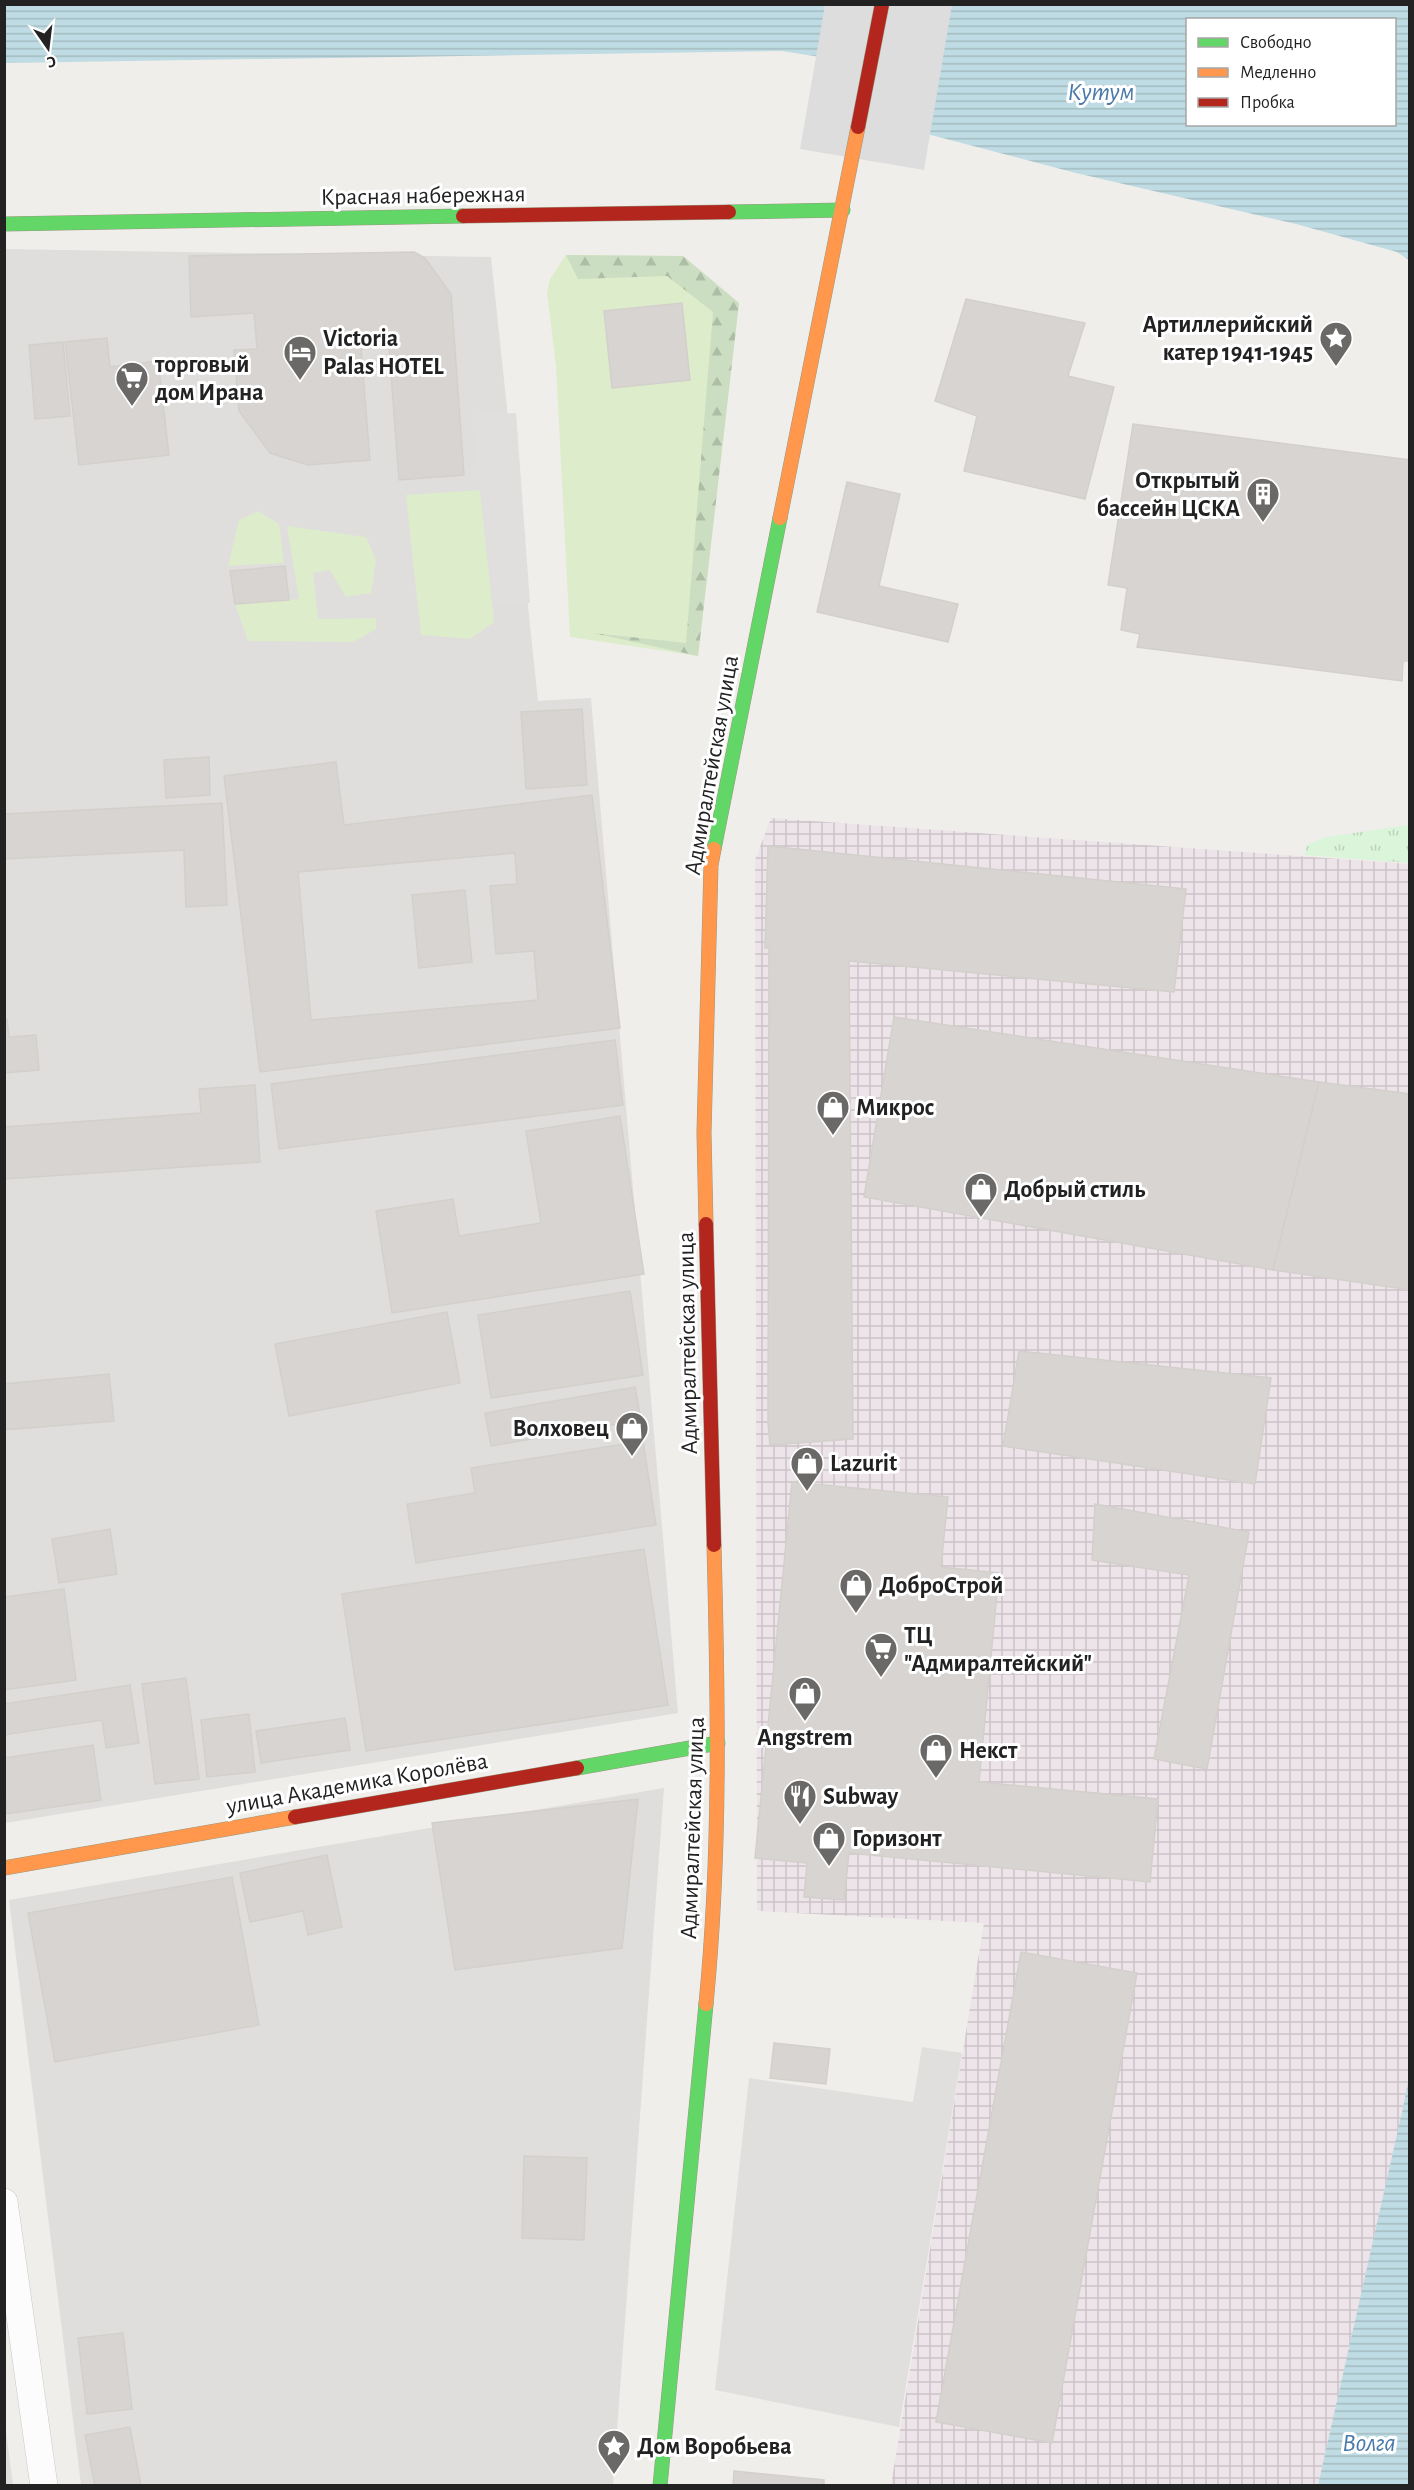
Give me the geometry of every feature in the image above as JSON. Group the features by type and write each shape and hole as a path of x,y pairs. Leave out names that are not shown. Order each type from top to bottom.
{"main road":[{"name":"Адмиралтейская улица","path":"660,2486 710,1964 718,1743 704,1133 711,865 843,210 882,4"},
{"name":"Красная набережная","path":"4,224 843,210"},
{"name":"улица Академика Королёва","path":"4,1868 718,1743"}],"street":[{"path":"4,2202 44,2486"}],"shaded area":[{"path":"5,249 491,257 538,701 591,698 678,1713 5,1823"},
{"path":"516,413 530,603 493,604 472,414"},
{"path":"771,818 1409,864 1410,2078 1318,2485 891,2485 984,1923 757,1911 755,860"},
{"path":"664,1788 613,2485 81,2485 9,1900"},
{"path":"922,2047 962,2053 899,2427 715,2390 749,2078 913,2102"},
{"path":"5,2423 13,2485 5,2485"}],"green space":[{"path":"566,255 683,256 739,303 698,656 570,637 556,366 547,293 550,279"},
{"path":"566,255 683,256 739,303 698,656 593,633 686,643 713,312 667,276 578,279"},
{"path":"480,490 494,622 470,639 421,635 406,495"},
{"path":"258,511 279,524 284,563 228,566 239,520"},
{"path":"287,526 366,537 376,560 371,593 346,597 330,570 313,573 318,619 376,618 376,629 353,642 248,641 235,604 299,599"},
{"path":"1409,825 1409,863 1304,855 1308,844 1326,837"}],"water":[{"name":"Кутум","path":"4,5 1409,5 1409,260 1397,252 1296,224 1076,173 870,119 877,66 782,51 5,63"},
{"name":"Волга","path":"1409,2078 1409,2485 1318,2485 1402,2112"}],"pier":[{"path":"825,5 952,5 924,170 800,149"}],"building":[{"name":"Victoria Palas HOTEL","path":"414,252 425,258 451,294 464,475 399,480 389,347 361,349 370,460 308,465 270,453 239,411 234,350 257,349 254,313 191,317 189,256"},
{"path":"966,299 1085,323 1068,376 1114,387 1085,499 964,471 977,416 935,401"},
{"path":"682,303 690,380 612,388 604,311"},
{"path":"107,338 110,367 158,361 169,455 79,465 65,342"},
{"path":"63,342 70,416 35,419 29,345"},
{"name":"Открытый бассейн ЦСКА","path":"1133,424 1410,460 1410,661 1403,661 1402,681 1137,647 1140,634 1121,630 1127,588 1108,585"},
{"path":"847,482 900,494 879,586 958,604 948,642 817,612"},
{"path":"285,566 289,600 235,604 230,571"},
{"path":"582,709 587,785 526,789 521,712"},
{"path":"209,757 210,795 166,798 164,760"},
{"path":"336,762 344,825 592,795 620,1028 260,1072 224,776","holes":["515,853 517,884 490,886 496,954 534,951 538,1000 311,1020 298,872"]},
{"path":"222,803 227,905 186,907 184,850 4,859 4,814"},
{"path":"768,846 1186,889 1174,992 849,961 853,1439 770,1445 768,1423 769,948 765,948"},
{"path":"465,890 472,962 419,968 412,895"},
{"path":"894,1017 1319,1082 1273,1270 864,1197"},
{"path":"4,1019 7,1019 9,1037 36,1035 39,1070 4,1073"},
{"path":"615,1040 623,1105 279,1149 271,1084"},
{"path":"1319,1082 1410,1094 1410,1290 1273,1270"},
{"path":"255,1085 260,1162 4,1179 4,1127 201,1113 199,1089"},
{"path":"620,1116 644,1274 392,1313 376,1211 453,1199 459,1236 541,1223 526,1131"},
{"path":"630,1291 643,1375 491,1398 478,1315"},
{"path":"447,1312 460,1383 289,1416 275,1344"},
{"path":"1019,1351 1271,1378 1255,1484 1003,1446"},
{"path":"109,1374 114,1421 4,1430 4,1384"},
{"path":"635,1387 641,1420 491,1446 485,1413"},
{"path":"643,1441 656,1525 416,1563 407,1504 475,1493 471,1468"},
{"name":"ТЦ \"Адмиралтейский\"","path":"792,1482 948,1497 941,1567 999,1573 979,1782 1158,1799 1150,1882 849,1853 844,1900 804,1897 807,1863 755,1858"},
{"path":"1095,1504 1249,1532 1207,1769 1154,1759 1189,1575 1092,1560"},
{"path":"110,1529 117,1574 59,1583 52,1539"},
{"path":"644,1549 668,1705 366,1751 342,1594"},
{"path":"64,1589 76,1680 4,1690 4,1597"},
{"path":"186,1678 199,1779 155,1784 142,1684"},
{"path":"130,1685 139,1743 106,1748 102,1720 4,1735 4,1704"},
{"path":"249,1714 255,1772 207,1777 201,1720"},
{"path":"345,1718 350,1750 261,1763 256,1731"},
{"path":"93,1745 101,1800 6,1814 4,1758"},
{"path":"638,1799 622,1948 455,1970 432,1823"},
{"path":"327,1855 342,1927 308,1935 303,1911 250,1922 240,1873"},
{"path":"232,1877 259,2025 55,2062 28,1913"},
{"path":"1021,1952 1137,1973 1052,2443 936,2422"},
{"path":"774,2043 830,2049 826,2084 770,2078"},
{"path":"524,2156 587,2158 584,2240 522,2238"},
{"path":"123,2333 132,2409 87,2414 78,2338"},
{"path":"130,2427 141,2486 95,2486 85,2435"},
{"path":"734,2471 824,2480 824,2486 733,2486"}],"traffic: fast":[{"path":"729,212 843,210"},
{"path":"4,224 463,216"},
{"path":"714,849 780,518"},
{"path":"577,1768 718,1743"},
{"path":"660,2486 706,2004"}],"traffic: slow":[{"path":"780,518 858,127"},
{"path":"706,1224 704,1133 711,865 714,849"},
{"path":"706,2004 716,1832 717,1717 714,1545"},
{"path":"4,1868 295,1817"}],"traffic: jam":[{"path":"858,127 882,4"},
{"path":"463,216 729,212"},
{"path":"706,1224 714,1545"},
{"path":"295,1817 577,1768"}],"place":[{"name":"Артиллерийский катер 1941-1945","path":"1336,367"},
{"name":"Victoria Palas HOTEL","path":"300,381"},
{"name":"торговый дом Ирана","path":"132,407"},
{"name":"Открытый бассейн ЦСКА","path":"1263,523"},
{"name":"Микрос","path":"833,1136"},
{"name":"Добрый стиль","path":"981,1218"},
{"name":"Волховец","path":"632,1457"},
{"name":"Lazurit","path":"807,1492"},
{"name":"ДоброСтрой","path":"856,1614"},
{"name":"ТЦ \"Адмиралтейский\"","path":"881,1678"},
{"name":"Angstrem","path":"805,1722"},
{"name":"Некст","path":"936,1779"},
{"name":"Subway","path":"800,1825"},
{"name":"Горизонт","path":"829,1867"},
{"name":"Дом Воробьева","path":"614,2475"}]}
